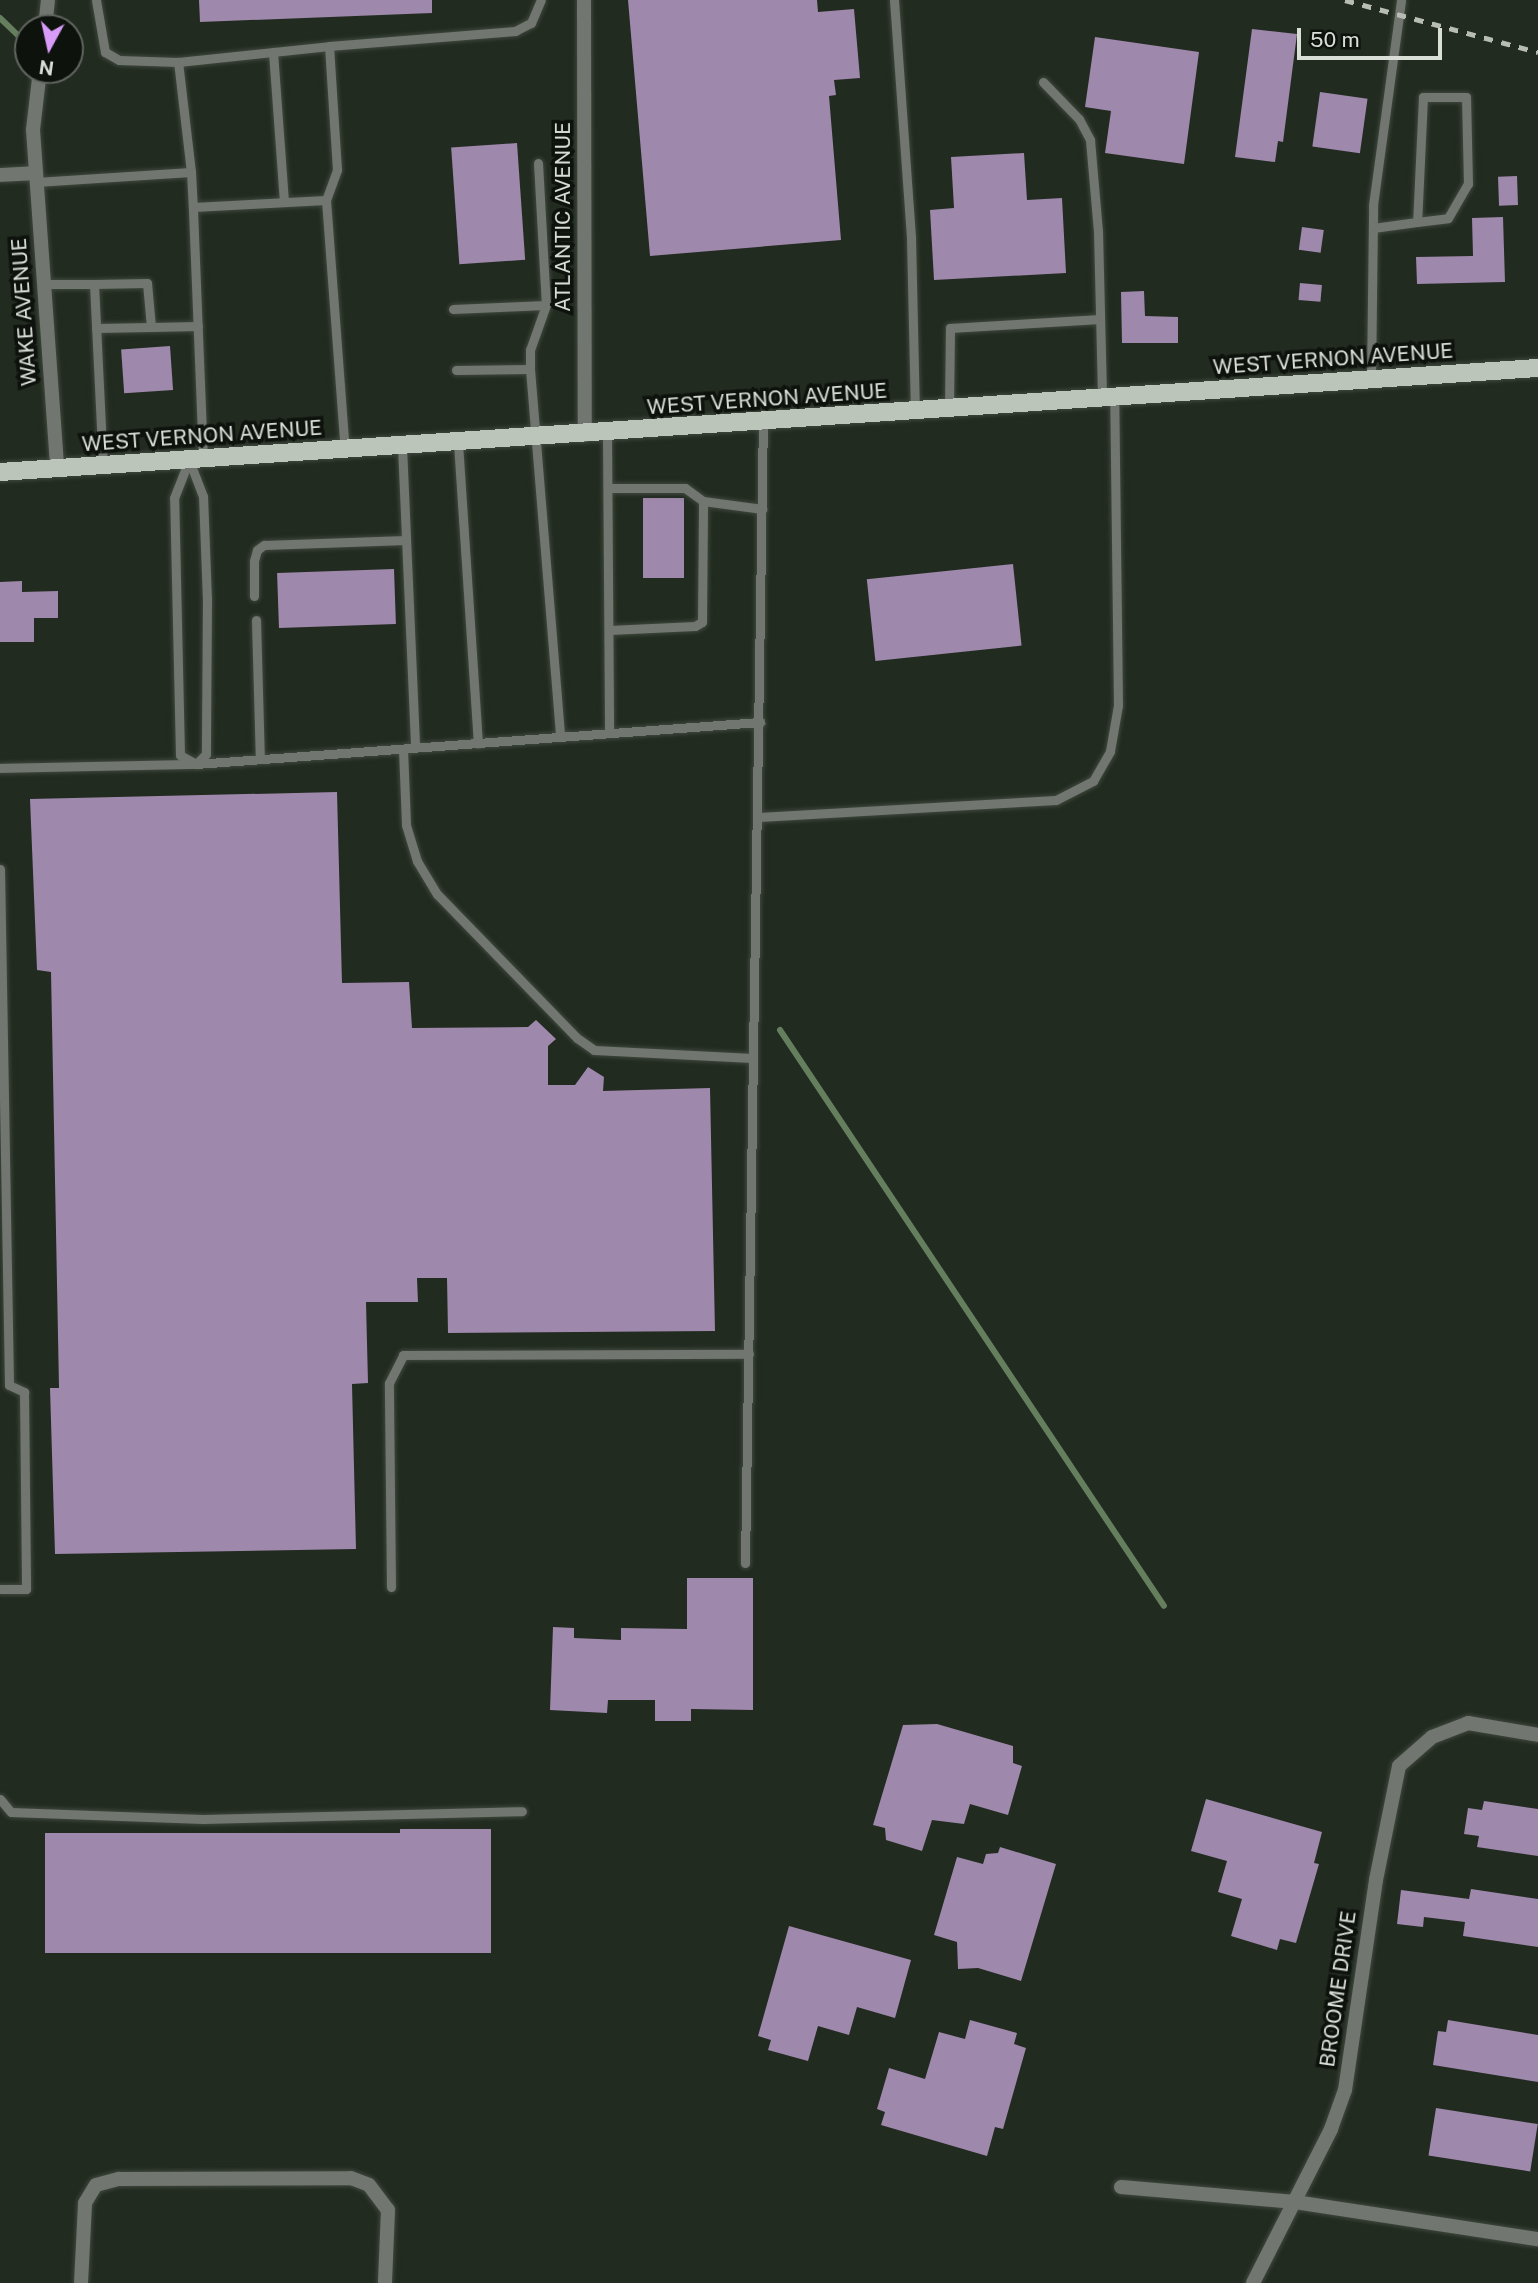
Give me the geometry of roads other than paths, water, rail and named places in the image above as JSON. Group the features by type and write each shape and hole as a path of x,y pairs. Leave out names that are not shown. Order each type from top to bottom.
{"main road":[{"name":"WEST VERNON AVENUE","path":"0,472 585,435 1538,368"}],"street":[{"name":"ATLANTIC AVENUE","path":"584,0 585,435"},
{"name":"WAKE AVENUE","path":"38,84 33,130 57,468"},
{"path":"4,172 36,178"},
{"name":"BROOME DRIVE","path":"1253,2283 1295,2202 1345,2090 1376,1880 1399,1766 1432,1737 1468,1723 1538,1735"},
{"path":"81,2283 85,2203 96,2185 119,2179 351,2178 369,2185 388,2210 385,2283"},
{"path":"1121,2187 1295,2202 1538,2239"}],"lane":[{"path":"96,0 105,52 120,60 178,62 514,31 531,23 541,0"},
{"path":"894,0 911,238 915,411"},
{"path":"1371,380 1373,228 1401,0"},
{"path":"329,46 337,170 326,200 345,450"},
{"path":"273,52 284,202"},
{"path":"178,62 193,207 198,326 196,459 203,496 207,597 206,754 196,764"},
{"path":"759,817 1056,800 1093,781 1110,751 1118,705 1108,398 1100,319 1098,231 1090,140 1079,119 1043,82"},
{"path":"1373,228 1448,218 1468,184 1466,97 1423,97 1417,222"},
{"path":"538,163 546,305 530,350 530,369 559,737"},
{"path":"36,178 191,172"},
{"path":"193,207 326,200"},
{"path":"43,284 147,283 150,327"},
{"path":"94,284 103,465"},
{"path":"453,309 546,305"},
{"path":"948,409 950,328 1100,319"},
{"path":"96,328 198,326"},
{"path":"456,370 530,369"},
{"path":"745,1563 752,1058 759,817 763,422"},
{"path":"607,433 609,733"},
{"path":"458,443 478,743"},
{"path":"402,446 415,748"},
{"path":"196,459 174,498 180,755 196,764"},
{"path":"608,488 685,488 703,501 762,509"},
{"path":"609,630 695,626 702,622 703,501"},
{"path":"254,596 254,561 257,550 264,545 406,540"},
{"path":"256,620 260,759"},
{"path":"0,768 196,764 760,722"},
{"path":"403,748 406,825 416,861 437,894 578,1038 594,1050 752,1058"},
{"path":"0,869 5,1384 24,1391 26,1589 0,1589"},
{"path":"0,1156 3,1169"},
{"path":"391,1587 389,1383 403,1355 749,1354"},
{"path":"0,1799 11,1812 203,1819 522,1811"}],"waterway":[{"path":"0,18 14,31"},
{"path":"780,1030 1164,1606"}],"railway":[{"path":"1345,0 1538,52"}]}
